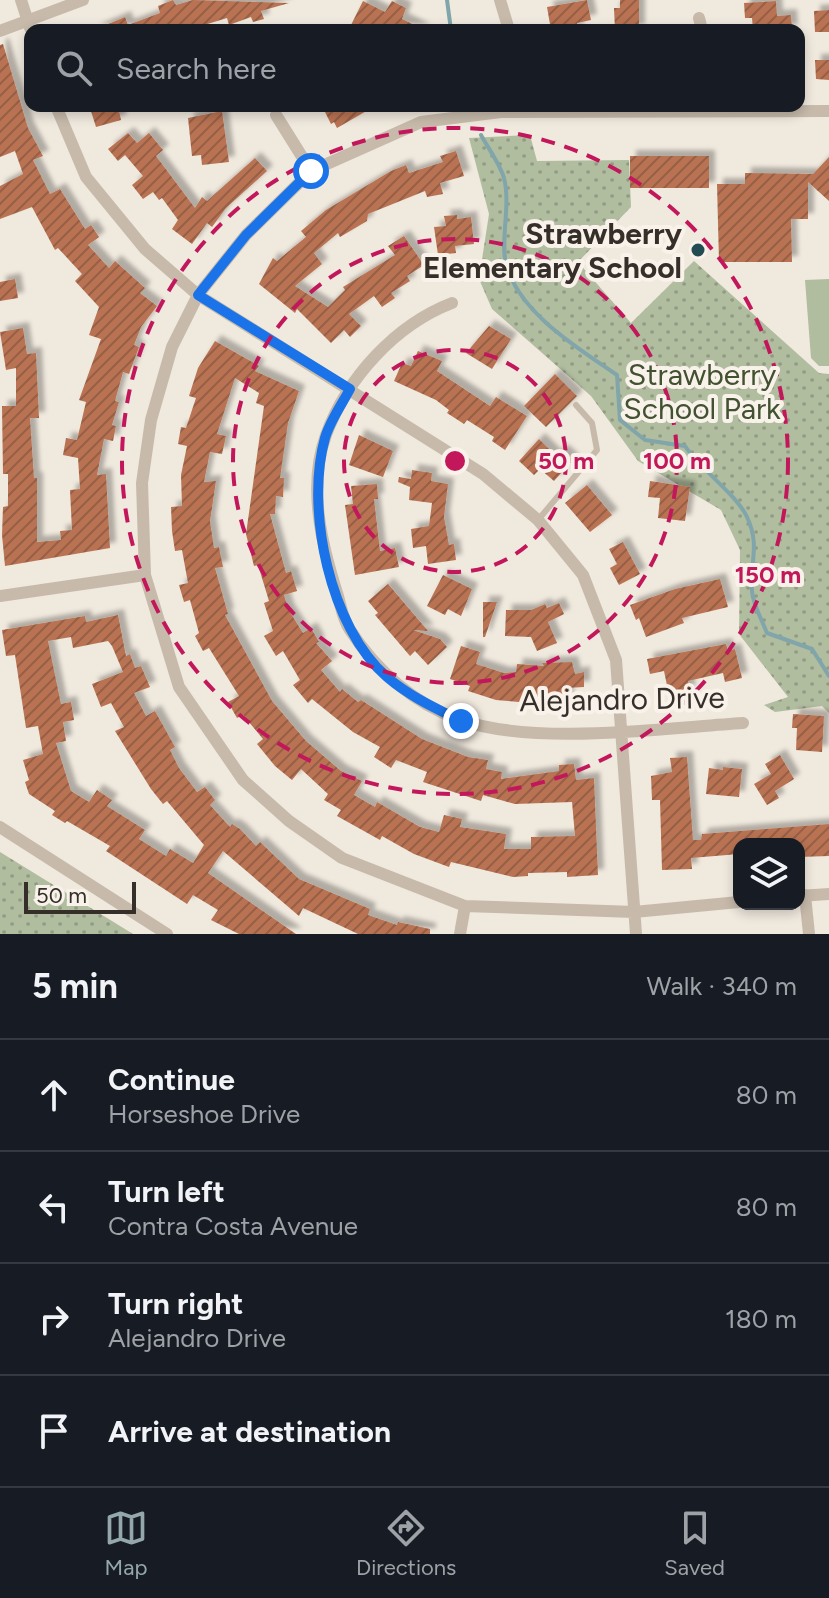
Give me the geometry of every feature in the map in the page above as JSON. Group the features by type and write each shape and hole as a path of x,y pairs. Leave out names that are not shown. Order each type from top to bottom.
{"street":[{"path":"21,0 28,24"},
{"path":"33,24 83,0"},
{"path":"500,0 507,24"},
{"path":"0,31 24,27"},
{"path":"805,111 829,111"},
{"path":"59,112 86,177 145,249 198,295 483,474 538,520 583,575 616,660 636,934"},
{"path":"500,112 421,122 311,171 246,235 198,295 172,347 151,420 142,483 145,575 179,687 243,780 289,821 342,858 465,906 634,912 733,903"},
{"path":"276,115 311,171"},
{"name":"Alejandro Drive","path":"452,303 427,313 402,331 350,389 325,437 316,499 326,559 348,627 386,676 421,701 461,721 535,733 743,723"},
{"path":"0,596 145,575"},
{"path":"0,827 167,934"},
{"path":"805,896 829,894"},
{"path":"460,934 465,906"},
{"path":"805,910 809,934"}],"lane":[{"path":"538,520 597,450 592,423 576,405"}],"green space":[{"name":"Strawberry School Park","path":"530,135 537,161 629,160 631,207 578,262 631,323 694,261 819,373 829,374 829,713 822,706 775,712 764,705 788,697 739,634 740,550 721,510 638,461 591,396 492,309 479,279 489,214 469,138"},
{"path":"829,279 829,366 819,366 811,358 805,280"},
{"path":"0,852 133,934 0,934"}],"building":[{"path":"173,0 176,5 193,0 289,3 261,11 264,19 253,22 251,17 232,24 227,18 208,24 131,24 160,13 158,6"},
{"path":"587,0 591,20 577,24 550,24 547,7"},
{"path":"620,0 639,0 639,24 615,24 614,8 620,8"},
{"path":"363,1 385,12 392,1 406,8 402,19 412,24 352,24"},
{"path":"776,1 777,16 791,15 792,24 752,24 752,18 745,18 744,3"},
{"path":"829,10 829,32 815,32 814,11"},
{"path":"125,17 128,24 108,24"},
{"path":"3,44 28,128 43,156 33,160 50,194 60,189 85,229 91,225 99,237 88,245 109,268 115,261 145,288 140,293 157,306 141,327 134,345 139,347 129,374 123,372 115,401 119,402 112,425 116,426 113,441 104,439 97,475 106,474 110,548 5,566 2,535 3,507 8,506 8,474 3,474 2,406 16,406 16,368 6,370 0,332 23,328 27,354 36,353 39,418 30,418 34,478 37,478 37,542 61,540 60,531 72,530 70,490 80,489 78,458 63,455 66,438 77,440 86,402 79,400 101,339 89,335 99,307 75,281 82,274 58,248 55,250 32,207 0,219 0,186 23,174 15,151 0,157 0,45"},
{"path":"815,60 829,60 829,80 816,79"},
{"path":"91,112 119,112 121,120 96,127"},
{"path":"222,112 229,162 202,165 201,155 192,156 188,118"},
{"path":"325,112 365,112 337,128 334,122 331,124"},
{"path":"128,133 137,143 149,133 163,150 156,156 195,208 202,197 207,201 255,158 267,171 226,208 212,227 207,223 192,244 172,229 178,220 162,198 159,200 153,192 143,199 132,185 143,176 125,155 118,161 108,149"},
{"path":"456,151 464,176 440,183 443,194 427,197 425,191 368,214 367,221 340,237 338,233 314,253 322,264 295,286 328,307 345,290 343,287 395,255 388,246 404,236 424,265 407,276 410,281 391,293 395,298 382,307 374,296 349,314 361,326 350,337 344,330 331,343 297,309 295,313 259,284 273,258 277,261 306,237 301,231 326,210 391,171 406,165 409,173 443,162 440,156"},
{"path":"630,156 709,156 709,188 630,188"},
{"path":"829,157 829,201 808,182 808,219 791,219 792,262 719,262 717,184 745,184 745,173 813,174"},
{"path":"457,215 457,219 471,217 474,244 455,246 456,253 438,255 434,227 446,226 444,216"},
{"path":"15,279 18,298 0,301 0,282"},
{"path":"489,326 511,339 492,369 466,353"},
{"path":"215,341 259,366 255,371 299,391 288,423 280,478 284,478 283,497 276,496 275,514 270,514 286,573 291,571 297,591 284,595 288,609 303,633 311,628 319,642 316,643 332,661 321,670 340,692 342,689 358,702 361,700 422,739 468,757 488,760 486,769 502,772 501,779 559,771 559,765 574,764 576,780 594,778 598,875 567,877 567,872 528,873 528,876 513,877 451,862 449,867 414,854 382,836 380,840 337,816 341,810 324,800 328,794 301,769 292,780 275,766 257,744 263,739 243,715 237,718 228,702 239,696 209,648 203,651 195,636 199,633 190,600 184,602 179,585 188,583 182,550 175,551 171,507 182,506 181,475 187,446 178,444 181,427 186,428 196,398 189,396 198,368","holes":["235,378 259,393 256,403 264,406 246,534 254,566 258,565 269,601 264,603 273,631 264,636 276,656 283,651 300,680 293,685 308,703 312,699 353,732 380,747 374,757 391,768 396,760 427,772 423,782 481,801 483,795 515,804 572,802 575,836 531,837 531,849 504,849 506,834 460,827 462,819 444,815 439,832 420,827 377,802 375,807 354,795 362,781 341,771 306,741 272,701 225,615 228,614 215,568 223,567 219,547 214,548 210,521 216,481 204,482 210,452 222,454 226,436 217,434"]},
{"path":"418,351 442,361 437,371 490,406 496,397 527,416 505,450 492,441 494,437 467,420 464,424 447,413 449,410 436,400 394,381 402,363 411,366"},
{"path":"555,374 577,396 546,427 524,406"},
{"path":"359,435 393,451 383,477 349,465"},
{"path":"539,439 556,456 562,450 573,460 554,481 540,469 534,475 519,461"},
{"path":"412,470 432,473 431,481 448,484 444,517 449,545 454,544 456,560 428,564 426,546 413,548 411,529 429,526 432,503 409,500 410,487 398,482 399,477 411,479"},
{"path":"650,481 690,487 685,521 658,518 660,498 648,497"},
{"path":"377,484 378,499 374,499 380,551 395,548 399,567 355,575 345,505 353,504 351,486"},
{"path":"587,485 612,515 590,532 565,503"},
{"path":"623,542 640,574 619,585 610,568 617,564 609,549"},
{"path":"443,575 472,589 461,616 448,609 445,615 427,606"},
{"path":"720,579 728,607 682,618 684,623 646,637 630,605 675,589"},
{"path":"388,584 428,631 413,630 440,639 447,647 428,665 415,651 410,656 375,615 378,613 368,601"},
{"path":"483,602 497,602 485,637 483,637"},
{"path":"559,603 564,614 548,622 557,643 537,651 531,637 505,636 506,610 531,610 545,604 547,608"},
{"path":"118,615 126,656 130,654 135,668 141,666 150,687 134,693 146,716 155,711 175,747 170,750 179,768 197,792 205,787 215,800 210,805 230,827 232,824 240,829 256,846 260,842 299,879 370,909 368,915 397,925 398,922 430,929 430,934 358,934 303,908 299,916 223,851 208,873 296,934 239,934 211,920 218,910 193,895 187,904 106,851 110,846 52,815 55,811 29,794 25,782 29,780 23,760 43,754 38,726 26,728 15,655 6,656 2,630 85,616 86,622","holes":["71,637 73,648 108,641 112,646 123,672 92,684 101,707 111,703 124,727 115,731 151,789 163,804 167,801 204,845 193,863 170,849 166,856 139,839 145,830 107,806 112,800 97,790 89,802 71,791 56,743 66,741 63,722 74,720 71,702 61,704 48,641"]},
{"path":"726,644 728,651 735,649 742,678 725,682 723,673 688,681 690,691 669,695 664,671 650,674 647,659"},
{"path":"461,646 480,652 476,664 504,673 516,672 517,664 544,666 542,663 572,662 575,674 584,672 584,687 567,688 568,703 542,704 496,700 468,691 470,686 450,679"},
{"path":"793,714 824,716 822,752 796,750 797,728 792,728"},
{"path":"780,755 794,779 775,791 779,798 767,805 754,784 771,774 765,764"},
{"path":"687,757 693,840 701,840 702,834 829,824 829,856 805,857 805,838 733,838 733,854 691,858 692,869 662,870 660,800 652,800 651,776 672,772 670,758"},
{"path":"723,767 742,769 739,797 706,794 709,768 723,770"}],"waterway":[{"path":"447,0 450,24"},
{"path":"481,135 504,178 504,255 513,282 523,298 552,328 617,375 620,420 645,440 685,446 735,500 751,528 754,546 753,596 767,633 812,649 829,676"}],"place":[{"name":"Strawberry Elementary School","path":"698,250"}],"route":[{"path":"311,171 246,235 198,295 350,389 325,437 316,499 326,559 348,627 386,676 421,701 461,721"}]}
